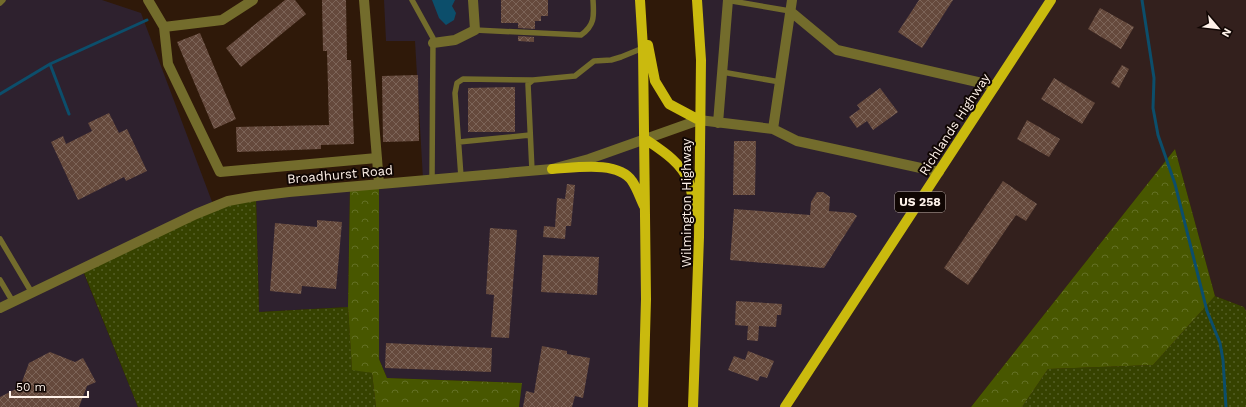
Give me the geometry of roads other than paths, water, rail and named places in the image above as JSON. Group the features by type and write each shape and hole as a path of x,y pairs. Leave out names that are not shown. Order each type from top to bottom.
{"main road":[{"path":"640,0 643,48 646,299 643,407"},
{"name":"Wilmington Highway","path":"693,402 699,237 699,120 701,60 697,0"},
{"name":"Richlands Highway","path":"786,406 1051,0"},
{"path":"642,20 655,81 669,104 699,120"},
{"path":"644,139 679,164 688,181 699,237"},
{"path":"552,169 598,166 618,170 631,180 645,209"},
{"path":"693,402 698,407"}],"street":[{"path":"148,0 164,27 168,64 220,172 377,158"},
{"path":"164,27 222,20 253,0"},
{"path":"364,0 379,183"},
{"path":"433,43 455,40 475,30 473,0"},
{"path":"718,123 728,0"},
{"path":"773,129 792,0"},
{"path":"790,11 837,50 995,86"},
{"path":"699,120 773,129 797,141 939,172"},
{"name":"Broadhurst Road","path":"0,308 196,214 228,201 256,196 379,183 552,169 588,159 699,120"}],"lane":[{"path":"412,0 433,38 432,179"},
{"path":"475,30 581,35 593,22 593,0"},
{"path":"725,0 790,11"},
{"path":"461,176 455,93 457,83 463,79 533,80 575,76 594,61 611,60 643,48"},
{"path":"722,72 780,82"},
{"path":"532,170 528,84 533,80"},
{"path":"458,142 530,135"},
{"path":"0,239 32,293"},
{"path":"0,280 13,302"}],"water":[{"path":"432,0 455,0 452,6 456,13 454,20 446,25 439,18"}],"waterway":[{"path":"1142,0 1154,78 1153,108 1158,135 1175,184 1207,311 1220,343 1223,360 1226,407"},
{"path":"0,94 50,64 147,20"},
{"path":"50,64 69,114"}]}
